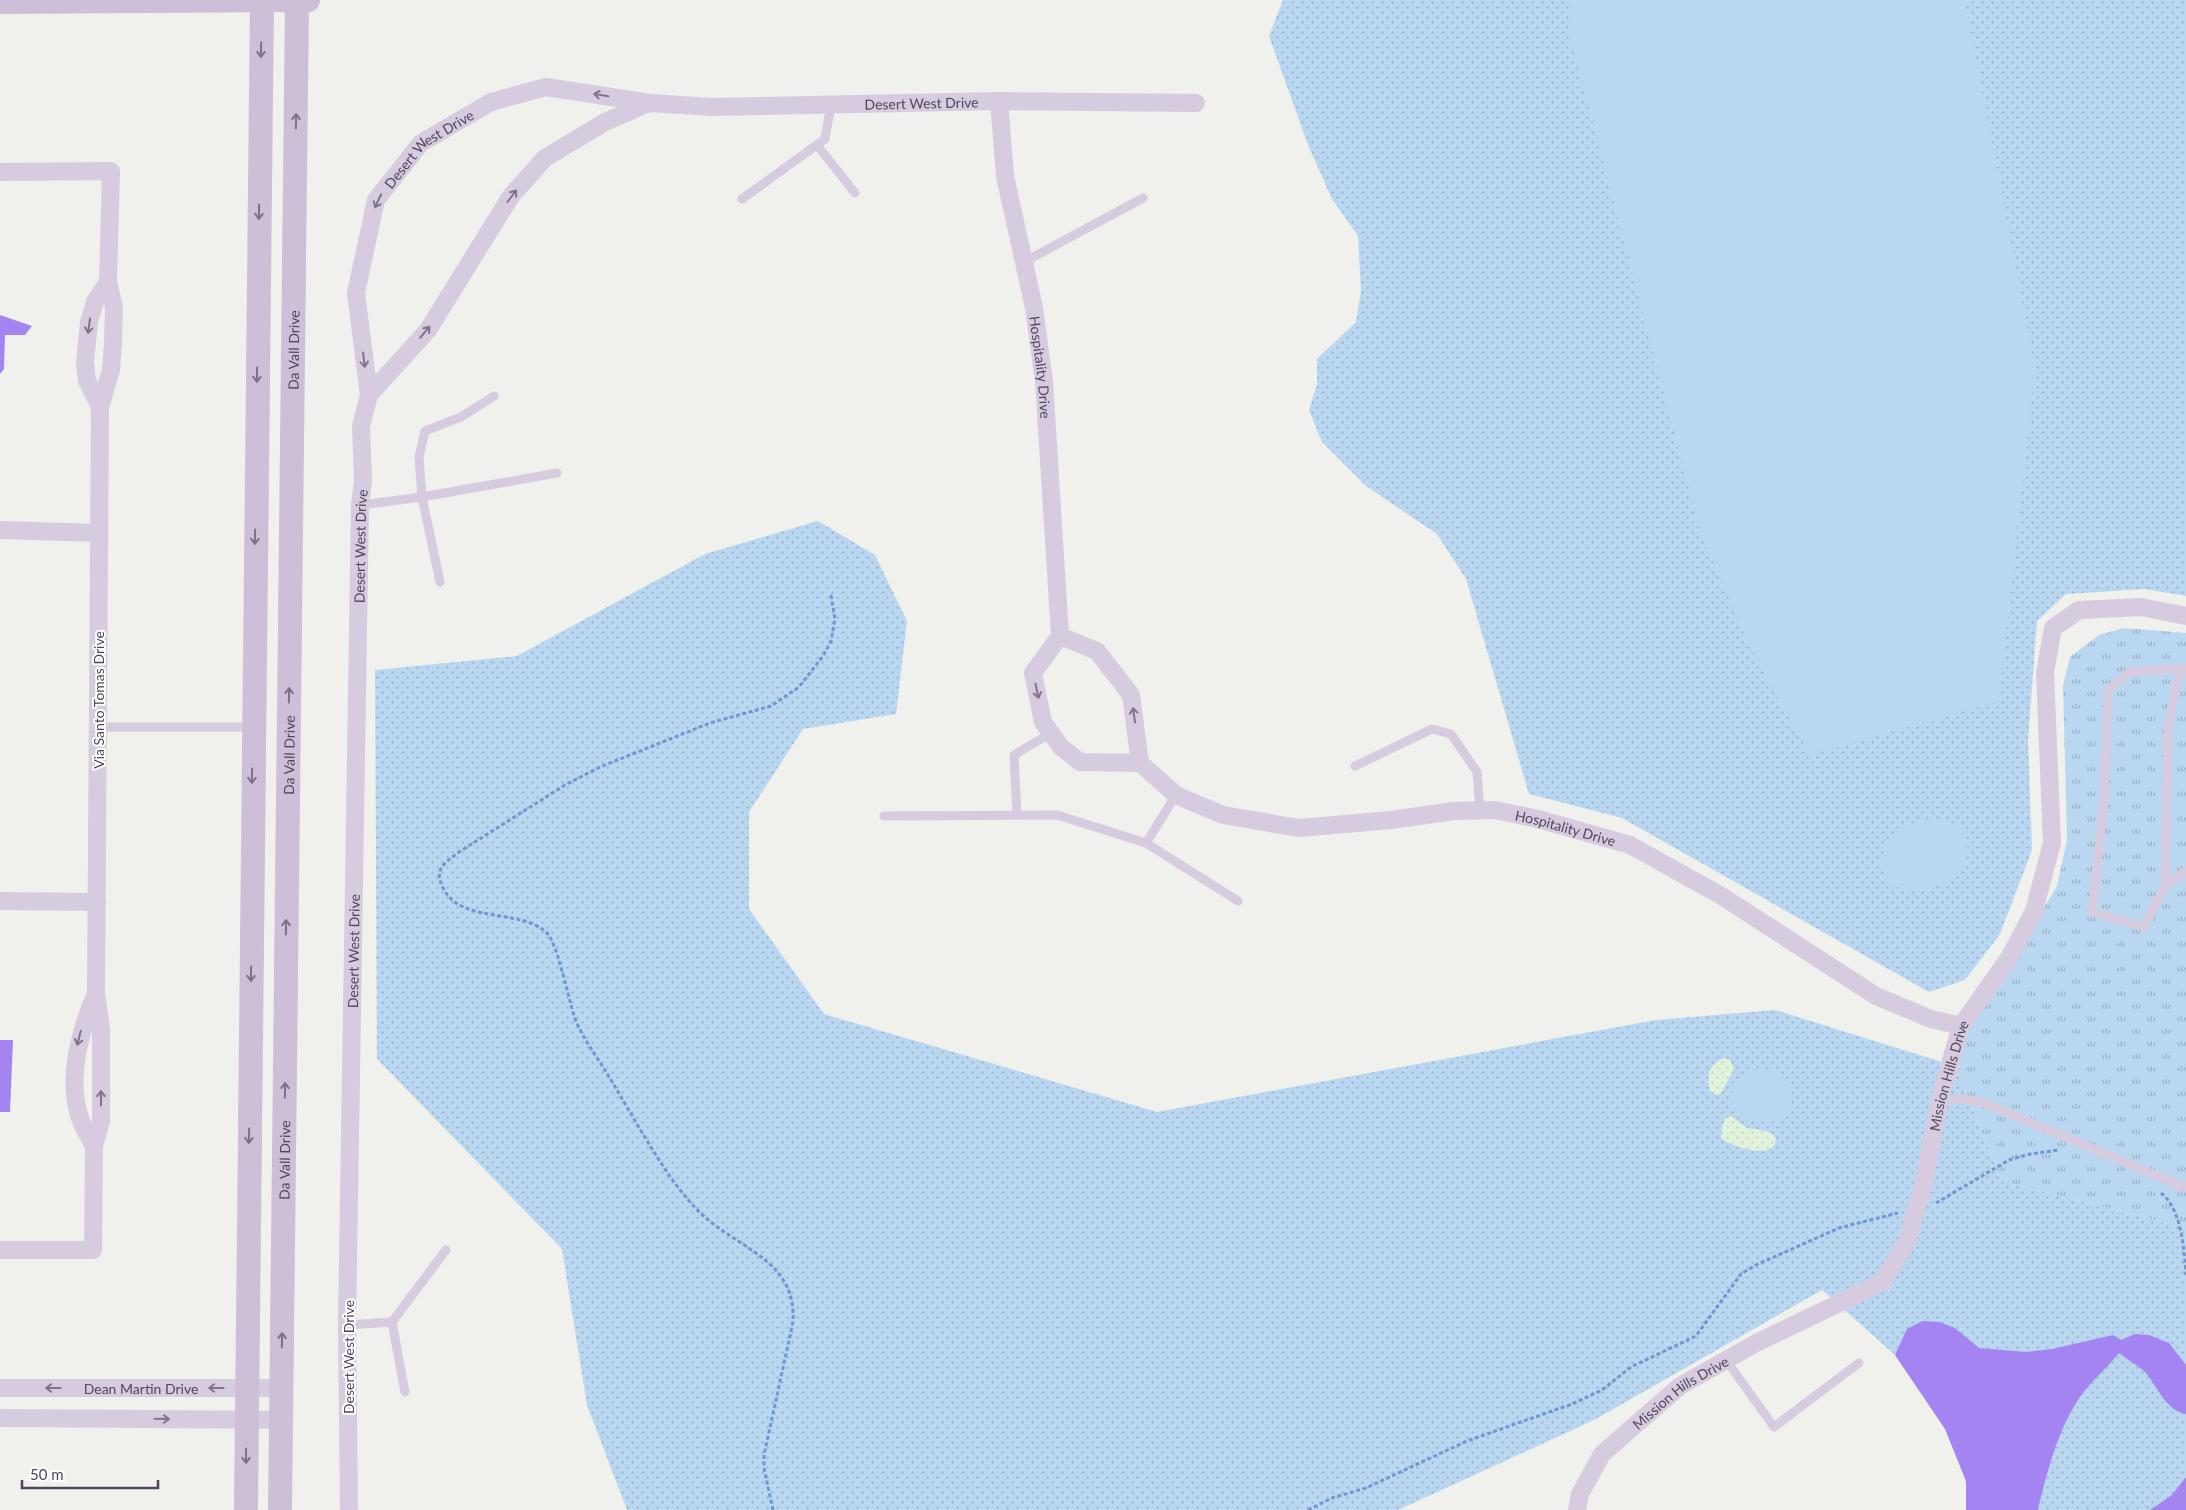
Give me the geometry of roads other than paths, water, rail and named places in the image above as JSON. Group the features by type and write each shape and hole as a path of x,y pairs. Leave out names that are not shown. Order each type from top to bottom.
{"main road":[{"path":"246,1510 262,0"},
{"path":"0,2 301,0"},
{"name":"Da Vall Drive","path":"280,1510 301,0"}],"street":[{"name":"Desert West Drive","path":"349,1510 347,1325 360,505 363,480 361,426 368,395 356,293 376,200 420,143 491,102 546,87 650,103 712,108 999,102 1196,103"},
{"name":"Hospitality Drive","path":"999,102 1006,176 1034,308 1044,381 1060,636"},
{"name":"Desert West Drive","path":"368,395 428,330 511,196 545,158 605,122 650,103"},
{"name":"Via Santo Tomas Drive","path":"0,172 111,171 108,282 114,307 111,370 100,407 96,993 101,1029 101,1121 94,1146 93,1250 0,1250"},
{"name":"Via Santo Tomas Drive","path":"100,407 88,381 85,363 94,302 108,282"},
{"path":"0,530 99,532"},
{"name":"Mission Hills Drive","path":"1576,1510 1580,1494 1602,1454 1680,1386 1758,1342 1883,1282 1907,1241 1923,1187 1939,1102 1961,1026 2009,958 2034,911 2052,843 2045,672 2053,628 2079,610 2141,607 2186,616"},
{"path":"1060,636 1097,651 1131,695 1140,763 1080,762 1061,747 1043,722 1033,674 1060,636"},
{"name":"Hospitality Drive","path":"1140,763 1176,795 1223,815 1299,828 1391,820 1454,810 1495,810 1538,819 1630,845 1720,895 1876,996 1931,1019 1961,1026"},
{"path":"0,901 96,902"},
{"name":"Via Santo Tomas Drive","path":"94,1146 81,1121 76,1097 77,1046 82,1025 96,993"},
{"name":"Dean Martin Drive","path":"0,1388 282,1388"},
{"path":"0,1418 281,1420"}],"lane":[{"path":"742,200 825,139 831,105"},
{"path":"816,145 855,193"},
{"path":"1024,262 1143,198"},
{"path":"440,582 422,497 418,458 425,431 461,417 494,396"},
{"path":"360,505 422,497 557,473"},
{"path":"2183,669 2168,728 2165,886 2144,927 2092,912 2104,802 2108,690 2130,672 2183,669"},
{"path":"98,727 253,727"},
{"path":"1356,766 1432,729 1443,730 1451,734 1477,772 1480,810"},
{"path":"1017,815 1014,755 1051,733"},
{"path":"1146,843 1176,795"},
{"path":"884,816 1057,815 1146,843 1238,901"},
{"path":"2165,886 2186,871"},
{"path":"1939,1102 1961,1099 1982,1102 2186,1188"},
{"path":"405,1392 392,1322 446,1250"},
{"path":"347,1325 392,1322"},
{"path":"1726,1360 1774,1427 1859,1364"}]}
